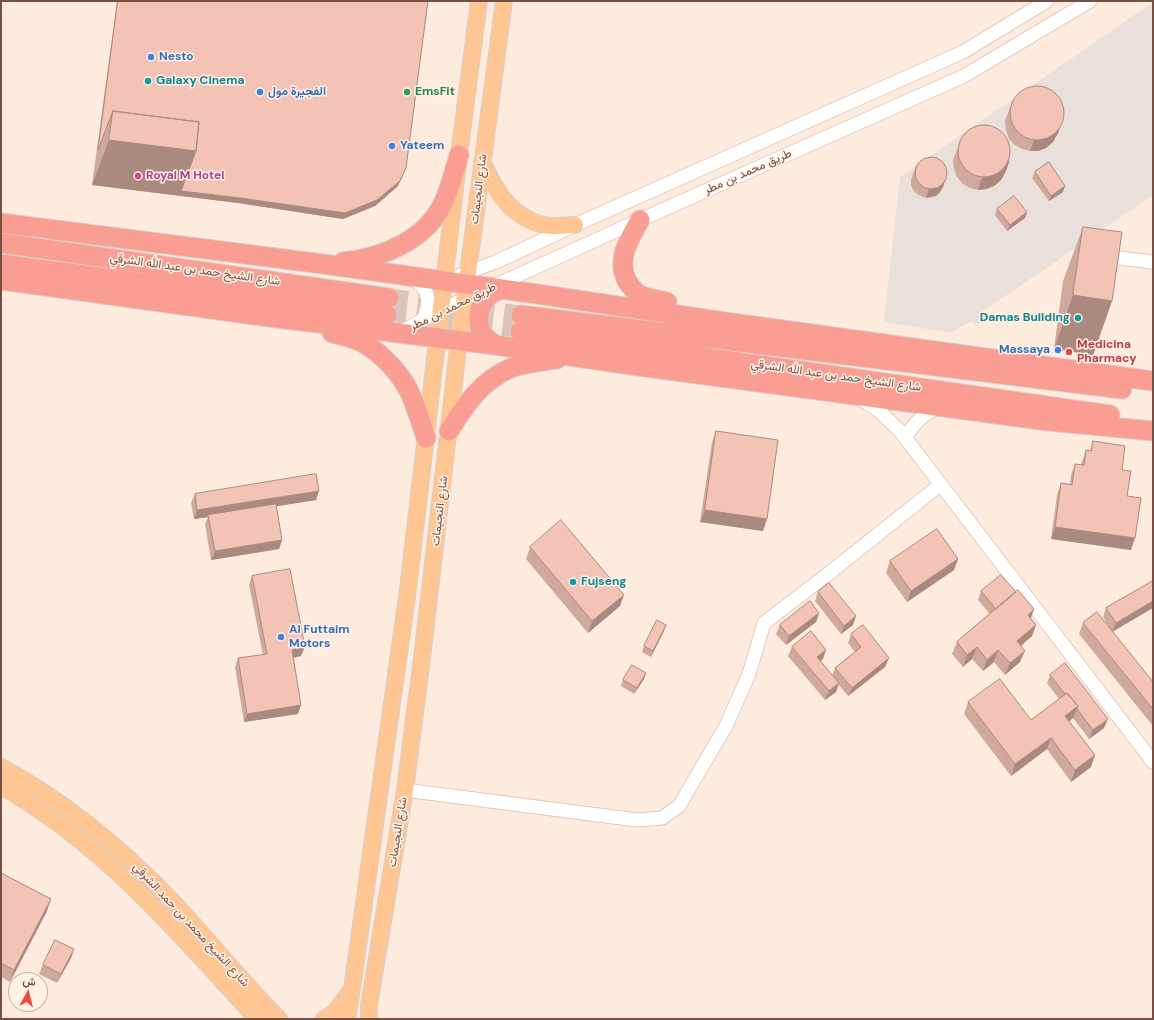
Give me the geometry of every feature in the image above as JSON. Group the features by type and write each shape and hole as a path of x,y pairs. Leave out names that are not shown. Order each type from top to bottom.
{"highway":[{"path":"323,264 351,261 378,254 408,242 430,222 439,211 445,199 459,155"},
{"path":"640,220 626,244 623,261 624,275 631,288 641,296 705,312 724,322"},
{"path":"1,223 323,264 724,322 1153,381"},
{"name":"شارع الشيخ حمد بن عبد الله الشرقي","path":"1,243 388,306 1,264"},
{"path":"1,280 269,317 459,340 940,407 1048,421 1153,431"},
{"path":"495,345 487,340 482,332 478,314 486,298 496,289"},
{"path":"269,317 294,327 339,334 364,343 392,367 408,389 416,407 426,438"},
{"name":"شارع الشيخ حمد بن عبد الله الشرقي","path":"1153,393 520,323 1153,421"},
{"path":"449,431 466,405 488,382 498,375 512,368 576,356"}],"main road":[{"name":"شارع النجيمات","path":"347,1019 408,589 459,155 479,1"},
{"name":"شارع النجيمات","path":"369,1019 369,1005 404,790 459,340 504,1"},
{"path":"482,161 502,198 515,212 526,219 539,224 552,226 575,225"},
{"name":"شارع الشيخ محمد بن حمد الشرقي","path":"1,768 63,807 130,860 170,899 280,1018"},
{"name":"شارع الشيخ محمد بن حمد الشرقي","path":"1,786 52,819 119,872 157,910 257,1019"},
{"path":"324,1019 335,1012 352,989"}],"street":[{"name":"طريق محمد بن مطر","path":"399,333 441,310 466,285 496,262 575,225 963,52 1047,1"},
{"name":"طريق محمد بن مطر","path":"496,289 640,220 964,76 1090,1"},
{"path":"1102,256 1153,262"},
{"path":"404,276 419,283 428,297 428,308 422,321"},
{"path":"851,394 878,410 906,438 1153,762"},
{"path":"906,438 912,427 921,418 927,413 940,407"},
{"path":"404,790 637,820 662,818 680,806 726,726 749,674 764,623 941,484"}],"shaded area":[{"path":"1153,2 1153,195 982,312 985,319 976,326 971,321 952,333 884,322 900,177"}],"building":[{"name":"الفجيرة مول","path":"118,1 428,1 406,168 400,181 377,200 345,213 181,191 196,151 199,122 113,111 98,150"},
{"path":"1037,86 1047,88 1056,94 1062,103 1064,113 1062,123 1056,132 1047,138 1037,140 1027,138 1018,132 1012,123 1010,113 1012,103 1018,94 1027,88"},
{"path":"113,111 199,122 196,151 109,140"},
{"path":"979,125 989,125 1003,132 1010,146 1010,156 1003,170 989,177 979,177 969,173 962,166 958,156 958,146 962,136 969,129"},
{"path":"928,157 934,157 943,161 947,173 943,185 934,189 928,189 919,185 915,176 915,170 919,161"},
{"path":"1049,162 1065,186 1051,196 1035,172"},
{"path":"1014,196 1027,212 1010,225 997,209"},
{"path":"1083,227 1122,232 1112,301 1073,295"},
{"path":"716,431 778,440 767,519 705,510"},
{"path":"1093,441 1125,446 1122,470 1131,471 1127,496 1141,498 1135,538 1055,527 1061,483 1072,485 1075,464 1084,465 1086,450 1091,451"},
{"path":"316,474 319,491 197,510 195,494"},
{"path":"276,504 282,540 215,551 208,515"},
{"name":"Fujseng","path":"561,520 624,595 592,621 530,547"},
{"path":"937,529 958,559 911,591 890,561"},
{"path":"290,569 305,647 292,650 301,705 247,714 238,658 267,654 252,576"},
{"path":"1001,575 1016,592 996,609 981,591"},
{"path":"1153,581 1153,601 1116,623 1106,608"},
{"path":"829,583 856,616 844,626 818,592"},
{"path":"1018,590 1034,609 1028,615 1036,625 1017,641 1025,651 1010,663 998,650 987,660 977,647 967,655 957,642"},
{"path":"810,601 819,613 789,636 780,625"},
{"path":"1097,612 1153,682 1153,709 1083,623"},
{"path":"657,620 666,625 653,651 644,646"},
{"path":"863,625 889,658 852,688 835,668 861,647 851,634"},
{"path":"811,631 826,650 817,657 839,683 829,691 792,647"},
{"path":"1065,663 1108,719 1093,730 1077,709 1078,706 1067,693 1065,694 1050,675"},
{"path":"632,665 646,673 637,688 623,680"},
{"path":"1000,679 1031,720 1067,693 1078,706 1065,716 1095,755 1075,770 1051,738 1015,764 968,702"},
{"path":"1,873 51,899 14,970 1,963"},
{"path":"55,940 74,949 61,974 43,965"}],"tunnel":[{"path":"389,298 521,315"},
{"path":"387,315 520,331"}],"place":[{"name":"Nesto","path":"151,57"},
{"name":"Galaxy Cinema","path":"148,81"},
{"name":"الفجيرة مول","path":"260,92"},
{"name":"EmsFit","path":"407,92"},
{"name":"Yateem","path":"392,146"},
{"name":"Royal M Hotel","path":"138,176"},
{"name":"Damas Building","path":"1078,318"},
{"name":"Massaya","path":"1058,350"},
{"name":"Medicina Pharmacy","path":"1069,352"},
{"name":"Fujseng","path":"573,582"},
{"name":"Al Futtaim Motors","path":"281,637"}]}
